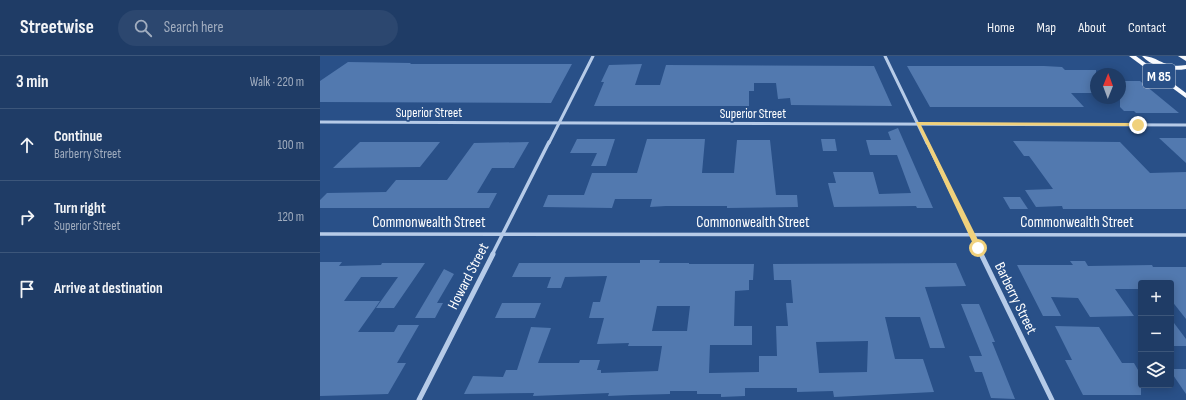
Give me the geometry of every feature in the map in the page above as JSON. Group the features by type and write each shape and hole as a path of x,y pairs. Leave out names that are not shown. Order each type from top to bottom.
{"main road":[{"name":"M 85","path":"1132,56 1186,96"},
{"path":"1145,56 1158,64 1169,68 1176,69 1186,67"},
{"name":"M 85","path":"1181,56 1186,59"}],"street":[{"name":"Howard Street","path":"418,400 593,56"},
{"name":"Barberry Street","path":"886,56 1052,400"},
{"name":"Superior Street","path":"320,122 1186,125"},
{"name":"Commonwealth Street","path":"320,234 1186,235"}],"building":[{"path":"348,62 411,63 410,64 572,64 551,103 320,102 320,81"},
{"path":"642,64 635,85 660,85 666,65 874,66 892,106 791,105 790,98 778,99 776,83 754,83 754,91 749,91 749,106 594,106 604,82 601,82 609,65"},
{"path":"907,66 1044,66 1062,67 1065,70 1090,70 1090,93 1071,93 1084,107 930,107"},
{"path":"1126,81 1140,81 1179,113 1136,113 1134,111 1124,111 1120,107 1120,104 1126,104"},
{"path":"898,128 933,208 917,208 916,206 834,207 828,183 836,183 833,172 873,172 879,194 911,193 897,155 870,155 866,140 891,140 888,132"},
{"path":"1159,138 1186,138 1186,163"},
{"path":"577,139 615,139 606,166 591,166 597,153 570,153"},
{"path":"647,139 705,139 702,173 734,173 737,140 770,140 776,195 797,195 798,207 650,207 652,199 615,199 612,208 543,207 548,195 584,195 592,173 637,173"},
{"path":"821,139 835,139 837,151 823,151"},
{"path":"1013,141 1120,142 1150,173 1186,172 1186,209 1063,209 1062,206 1036,207 1025,190 1053,189 1029,156 1024,156"},
{"path":"360,142 440,142 420,167 333,168"},
{"path":"529,142 514,168 492,168 477,193 497,193 489,208 320,208 320,200 327,193 386,192 396,180 447,180 474,143"},
{"path":"1003,197 1020,197 1028,209 1010,209"},
{"path":"640,260 660,260 659,263 754,264 753,280 749,280 749,290 735,291 734,326 752,326 752,345 710,345 709,373 759,372 759,356 777,356 776,326 788,326 786,303 793,303 791,280 774,280 773,264 956,263 966,286 925,287 945,348 930,348 920,317 885,317 895,359 923,359 934,392 834,397 833,391 797,392 797,388 745,388 745,396 721,397 721,394 697,394 697,391 670,391 670,394 608,396 609,393 533,396 534,393 464,394 473,376 503,377 506,370 517,370 531,327 551,328 538,363 579,363 580,360 600,360 597,370 601,370 601,373 658,371 662,346 628,346 629,343 597,344 604,318 589,318 593,302 600,302 607,276 565,277 561,288 547,288 551,277 512,277 519,263 640,263","holes":["657,306 690,306 687,331 652,331","868,341 867,372 819,373 816,342"]},
{"path":"1070,261 1085,261 1088,266 1152,265 1153,267 1186,267 1186,319 1174,304 1174,280 1138,280 1138,289 1115,289 1134,316 1090,317 1078,298 1051,297 1061,316 1043,316 1017,265 1073,265"},
{"path":"320,262 342,262 339,266 381,265 382,263 425,263 394,308 376,308 398,277 361,277 344,301 380,301 358,332 394,332 398,325 419,325 397,363 406,363 388,394 320,396"},
{"path":"444,269 454,274 437,303 443,303 435,318 415,318"},
{"path":"502,303 541,303 535,318 495,318"},
{"path":"961,304 979,304 995,342 992,342 1015,399 991,398 982,372 975,372 969,356 982,356"},
{"path":"1174,323 1186,339 1186,346 1174,346"},
{"path":"1055,326 1099,327 1122,363 1134,363 1138,370 1138,388 1141,388 1141,395 1083,395 1065,360 1072,360"},
{"path":"1174,369 1186,369 1186,394 1174,376"}],"route":[{"path":"978,248 918,123 1138,125"}]}
